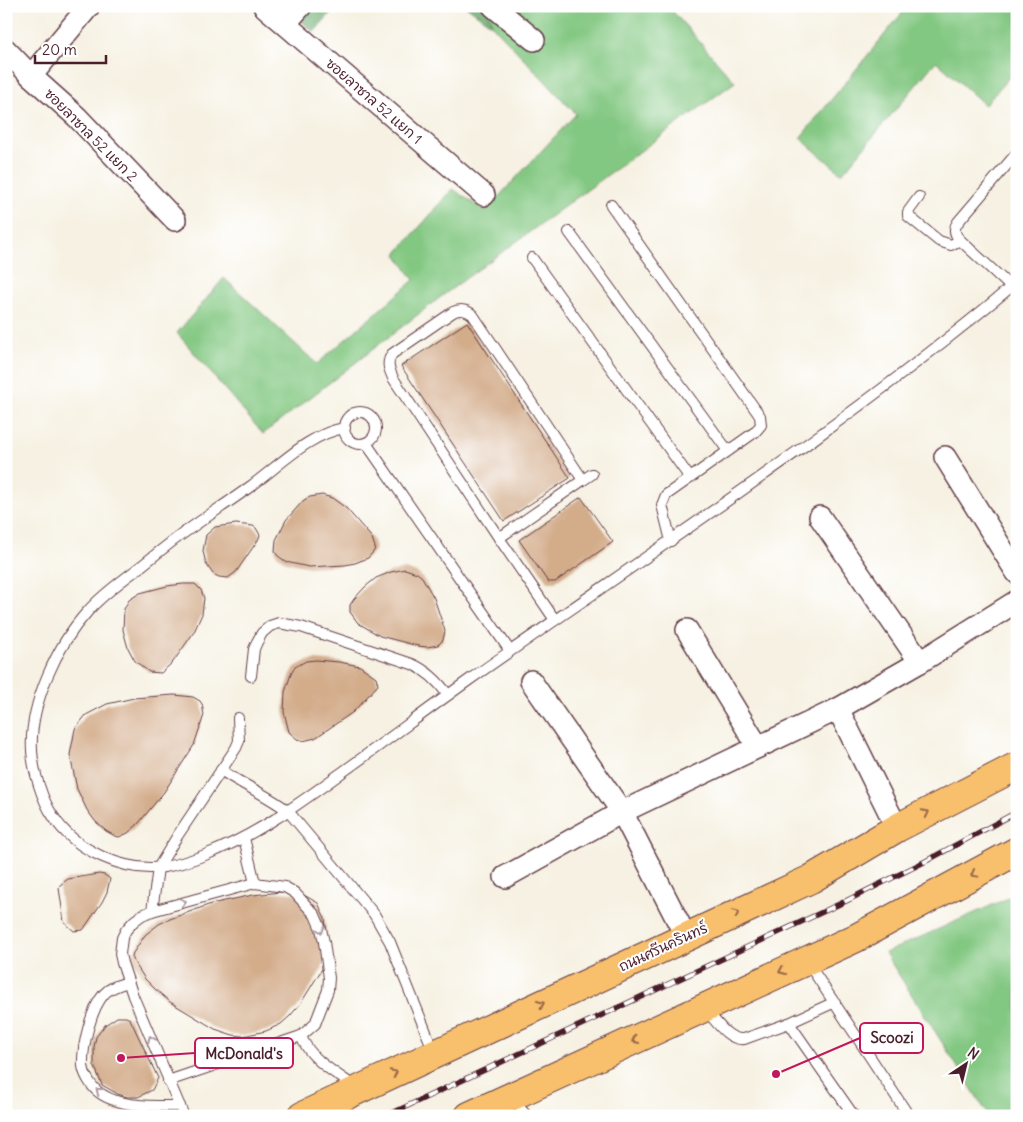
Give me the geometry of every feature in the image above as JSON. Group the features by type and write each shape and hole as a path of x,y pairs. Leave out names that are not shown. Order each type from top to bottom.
{"main road":[{"name":"ถนนศรีนครินทร์","path":"302,1116 811,879 897,828 1017,766"},
{"path":"469,1116 518,1106 704,1008 856,938 1017,851"}],"street":[{"path":"31,76 90,6"},
{"name":"ซอยลาซาล 52 แยก 1","path":"264,6 484,195"},
{"path":"285,24 301,6"},
{"path":"493,6 534,40"},
{"name":"ซอยลาซาล 52 แยก 2","path":"6,50 31,76 77,117 175,220"},
{"path":"945,457 1017,573"},
{"path":"820,517 920,662"},
{"path":"505,877 622,812 838,709 920,662 1017,601"},
{"path":"687,630 758,747"},
{"path":"531,682 622,812 686,937"},
{"path":"838,709 897,828"}],"lane":[{"path":"345,428 329,431 317,437 252,486 181,535 110,590 86,612 66,641 43,688 31,732 32,751 38,780 51,814 62,829 80,844 114,861 132,866 158,868 191,860 244,838 288,812 510,651 762,477 952,336 1014,284 960,240 955,235 955,227 1017,153"},
{"path":"918,197 908,212 908,216 943,243 951,245 960,240"},
{"path":"611,206 760,416 761,425 759,428 669,492 662,505 671,540"},
{"path":"569,232 728,451"},
{"path":"532,258 690,478"},
{"path":"498,538 587,477 473,315 469,312 458,310 392,354 389,359 389,370 498,538 555,620"},
{"path":"362,412 369,414 374,419 376,433 366,443 352,442 347,437 345,423 354,413 362,412"},
{"path":"366,443 510,651"},
{"path":"251,676 254,649 257,642 262,633 270,626 278,623 301,627 412,664 434,678 448,695"},
{"path":"152,911 158,868 236,748 239,741 238,718"},
{"path":"221,770 280,805 288,812 374,914 394,951 434,1054"},
{"path":"244,838 255,883"},
{"path":"168,1081 301,1036 315,1024 328,990 328,969 321,929 315,915 295,893 285,887 255,883 152,911 134,921 126,930 122,938 120,954 128,982 168,1081 182,1111"},
{"path":"806,960 909,1116"},
{"path":"128,982 111,988 106,992 95,1010 85,1041 83,1068 86,1077 96,1090 111,1099 182,1111"},
{"path":"704,1008 731,1037 738,1040 789,1023 835,1002"},
{"path":"789,1023 854,1116"},
{"path":"301,1036 308,1051 359,1090"}],"green space":[{"path":"283,6 337,6 314,32"},
{"path":"466,6 486,6 492,25"},
{"path":"486,6 668,6 735,82 442,296 263,434 177,333 224,278 317,364 414,280 396,254 453,189 485,211 576,114 492,25"},
{"path":"908,6 1017,6 1017,68 985,105 936,61 842,174 800,138"},
{"path":"1017,894 1017,1116 989,1116 885,953"}],"building":[{"path":"467,322 570,478 504,521 401,366"},
{"path":"322,495 332,498 346,508 372,538 375,547 368,558 345,565 309,567 286,562 277,555 275,551 276,540 286,520 304,500"},
{"path":"581,497 613,542 555,582 548,582 519,540"},
{"path":"236,524 253,526 260,535 236,572 228,578 219,577 213,574 206,564 203,551 206,535 215,527"},
{"path":"405,569 422,577 434,598 445,631 443,640 438,645 418,646 380,636 358,623 350,612 350,605 354,599 376,578"},
{"path":"183,584 195,584 201,590 204,598 202,614 194,632 173,662 161,673 149,672 135,661 128,648 123,630 124,609 129,600 140,593"},
{"path":"316,660 360,666 376,677 378,685 353,712 315,738 303,741 297,739 289,732 284,712 285,692 295,667 306,661"},
{"path":"174,695 193,697 202,704 204,715 194,745 164,792 138,824 128,833 119,837 115,836 95,821 87,810 77,789 70,755 75,729 86,715 107,704 134,698"},
{"path":"99,874 105,875 110,879 107,892 83,930 74,931 64,922 60,885 68,879"},
{"path":"281,892 302,894 318,903 325,918 328,948 322,969 301,1003 281,1024 266,1031 243,1036 215,1029 170,1002 145,979 134,962 133,953 145,935 159,924 211,904 253,895"},
{"path":"117,1017 130,1019 158,1078 152,1090 138,1097 127,1097 118,1094 102,1085 94,1065 96,1037 105,1025"}],"railway":[{"path":"386,1116 846,901 1017,812"}],"place":[{"name":"McDonald's","path":"121,1058"},
{"name":"Scoozi","path":"776,1074"}]}
